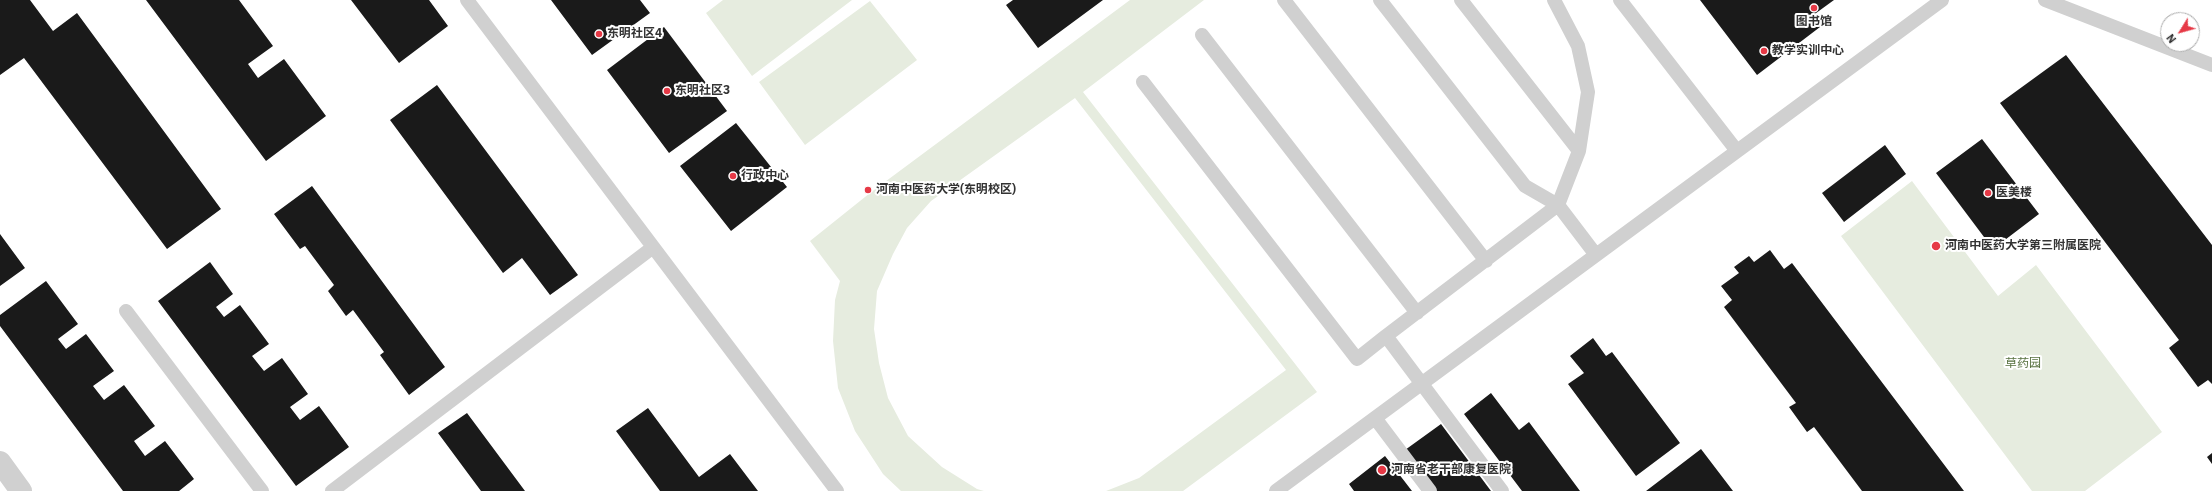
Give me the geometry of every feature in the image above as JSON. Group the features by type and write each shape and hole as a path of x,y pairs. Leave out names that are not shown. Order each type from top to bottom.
{"street":[{"path":"0,462 21,491"}],"lane":[{"path":"467,0 652,248 837,491"},
{"path":"1284,0 1486,261"},
{"path":"1380,0 1525,186 1558,206 1596,255"},
{"path":"1461,0 1579,151"},
{"path":"1143,82 1357,360 1386,336 1558,206 1579,151 1588,92 1578,46 1554,0"},
{"path":"1620,0 1737,151"},
{"path":"1276,491 1942,0"},
{"path":"2045,0 2212,64"},
{"path":"1202,35 1417,313"},
{"path":"332,491 652,248"},
{"path":"126,311 262,491"},
{"path":"1386,336 1502,491"},
{"path":"1375,418 1430,491"}],"green space":[{"path":"723,0 852,0 752,76 706,13"},
{"path":"1130,0 1204,0 1083,92 1317,392 1183,491 1106,491 1139,478 1286,370 1075,98 931,201 907,228 893,254 877,291 874,329 879,363 888,398 908,436 942,467 977,489 984,491 901,491 883,474 855,431 838,388 833,341 835,300 840,281 810,241 870,193"},
{"path":"870,1 917,60 805,145 759,82"},
{"name":"草药园","path":"1912,181 1998,296 2036,265 2162,432 2085,491 2032,491 1841,236"}],"building":[{"path":"0,0 30,0 53,31 77,13 221,209 167,249 24,58 0,75"},
{"path":"146,0 239,0 273,46 248,64 258,78 284,59 326,116 266,161"},
{"path":"351,0 429,0 448,26 399,63"},
{"name":"东明社区4","path":"551,0 640,0 650,13 592,55"},
{"path":"1013,0 1103,0 1038,48 1006,5"},
{"name":"教学实训中心","path":"1700,0 1834,0 1812,16 1820,27 1757,75"},
{"name":"东明社区3","path":"664,27 727,111 669,153 607,70"},
{"path":"2066,55 2212,245 2212,384 2208,380 2198,387 2169,348 2179,340 2000,103"},
{"path":"437,85 578,275 550,295 522,258 503,273 390,120"},
{"name":"行政中心","path":"736,123 787,187 731,231 680,166"},
{"name":"医美楼","path":"1982,139 2039,214 1993,249 1936,173"},
{"path":"1885,145 1906,174 1844,222 1822,193"},
{"path":"312,186 445,367 409,395 380,355 384,352 353,310 346,316 328,291 334,285 305,246 300,249 274,214"},
{"path":"0,234 25,268 0,286"},
{"path":"1770,250 1784,269 1792,263 1964,491 1862,491 1814,427 1807,432 1789,407 1796,403 1724,307 1732,300 1721,286 1739,273 1734,267 1749,256 1754,262"},
{"path":"210,262 233,294 216,307 224,317 240,305 269,344 252,356 264,371 282,358 308,394 290,407 300,420 319,406 349,447 296,486 158,301"},
{"path":"46,281 78,324 58,339 66,349 86,334 114,371 93,386 104,400 124,385 155,426 134,441 145,456 165,441 194,479 179,491 123,491 0,326 0,315"},
{"path":"1593,338 1606,356 1612,352 1680,443 1636,476 1568,384 1584,373 1570,356"},
{"path":"1491,393 1519,430 1529,422 1580,491 1522,491 1464,414"},
{"path":"648,408 699,477 730,454 758,491 660,491 616,431"},
{"path":"467,413 525,491 481,491 438,433"},
{"path":"1441,424 1491,491 1436,491 1405,450"},
{"path":"1701,449 1733,491 1646,491"},
{"path":"2212,453 2212,464 2207,457"},
{"name":"河南省老干部康复医院","path":"1385,456 1412,491 1354,491 1349,484"}],"place":[{"name":"图书馆","path":"1814,8"},
{"name":"东明社区4","path":"599,34"},
{"name":"教学实训中心","path":"1764,51"},
{"name":"东明社区3","path":"667,91"},
{"name":"行政中心","path":"733,176"},
{"name":"河南中医药大学(东明校区)","path":"868,190"},
{"name":"医美楼","path":"1988,193"},
{"name":"河南中医药大学第三附属医院","path":"1936,246"},
{"name":"河南省老干部康复医院","path":"1382,470"}]}
